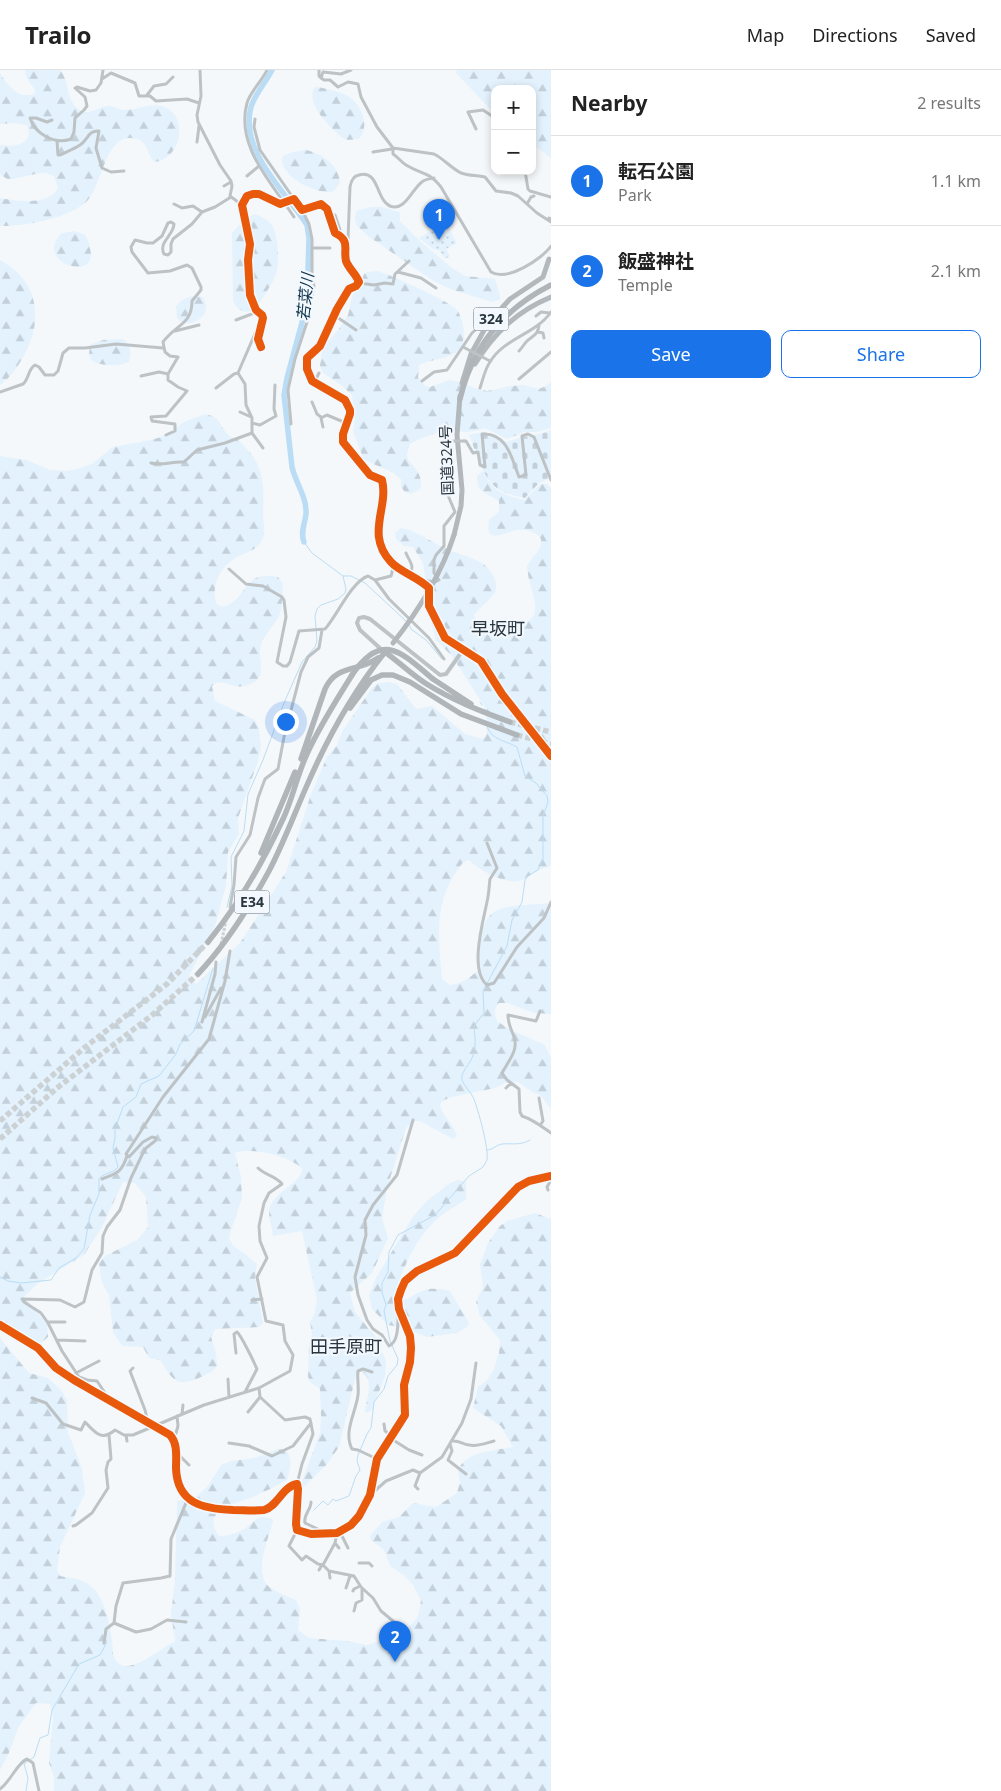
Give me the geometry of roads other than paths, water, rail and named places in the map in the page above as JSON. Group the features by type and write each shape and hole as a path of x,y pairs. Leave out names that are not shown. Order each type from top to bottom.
{"highway":[{"name":"324","path":"550,257 551,269"},
{"name":"324","path":"460,399 468,362 483,330 504,304 543,277 550,257"},
{"name":"国道324号","path":"385,652 418,608 435,580 454,535 461,506 462,490 458,435 460,399 469,368 484,341 499,323 517,306 551,284"},
{"name":"324","path":"460,399 472,370 498,332 523,311 551,296"},
{"path":"392,644 390,652 392,658"},
{"name":"E34","path":"208,942 237,902 260,863 283,818 306,755 317,733 352,675 369,655 378,650 389,649 404,655 433,679 450,700"},
{"path":"385,652 419,679 476,719 517,736"},
{"path":"385,652 421,684 450,700"},
{"path":"329,741 353,696 385,652"},
{"path":"260,863 260,854 294,776 328,682 339,672 369,664 385,652"},
{"path":"329,741 364,688 371,680 380,676 393,675 404,678 450,700 510,722"},
{"name":"E34","path":"198,974 222,946 247,910 273,863 308,782 329,741"}],"street":[{"path":"52,120 47,122 30,118 42,134 57,141 71,138 74,132 75,118 87,106 85,97 74,88 95,91 100,86 103,70"},
{"path":"200,70 200,103 197,115 199,125 220,166 231,182 231,197"},
{"path":"267,70 248,101 246,112 247,139 259,166 294,217"},
{"path":"319,70 321,78 330,80 338,87 350,82 358,84 361,97 377,127 392,148 393,154 403,163 434,178 490,270 495,274 506,274 532,263 546,253 551,246"},
{"path":"321,78 322,72 341,74 352,70"},
{"path":"102,79 111,73 135,83 139,96 146,95 156,101 187,99 200,103"},
{"path":"146,95 154,86 166,84 173,77"},
{"path":"476,128 468,112 483,110 491,115"},
{"path":"255,119 254,127 260,150 302,210 310,229 313,291 307,322 295,359 288,390 291,424"},
{"path":"197,142 199,125"},
{"path":"57,141 59,156 80,145 89,134 96,130 99,131 96,148 102,168 111,172 124,171"},
{"path":"373,152 392,148 434,154 454,170 467,175 485,177 496,190 511,193 537,213 550,220"},
{"path":"247,176 259,166"},
{"path":"345,243 348,239 350,187 351,181 356,176 362,174 370,176 376,183 384,202 396,207 405,202 422,182 434,178"},
{"path":"526,175 530,191 551,196"},
{"path":"224,186 231,182"},
{"path":"216,388 238,372 260,322 250,295 248,260 250,244 242,205 246,194 259,194 278,204 286,203 293,199"},
{"path":"527,204 531,197 534,196"},
{"path":"231,197 242,205"},
{"path":"166,435 175,430 175,424 152,421 152,417 166,416 187,390 168,380 168,374 178,357 167,354 163,348 163,342 189,317 192,310 192,301 201,290 192,268 184,265 170,271 148,272 132,252 131,247 135,240 149,243 158,240 168,223 171,222 174,224 174,229 165,241 162,251 165,255 168,255 171,252 173,239 192,224 202,212 215,207 231,197"},
{"path":"174,204 182,208 193,206 202,212"},
{"path":"302,210 315,204 323,205 335,233 340,235"},
{"path":"335,215 340,235 345,243 346,261 358,278 359,283"},
{"path":"312,248 330,248"},
{"path":"409,261 395,274 392,284 374,285 359,283 349,288 320,346 307,358 309,377 316,384 345,400 350,410 343,434 344,444 370,475 381,478 383,483 378,532 386,556 394,565 420,580 429,588 429,606 442,634 450,643 481,661 502,694 551,756"},
{"path":"398,272 421,278 436,288"},
{"path":"536,316 541,312 551,313"},
{"path":"236,320 258,313 263,316 264,320 258,339 261,347"},
{"path":"480,388 490,362 501,350 519,336 539,325 551,313"},
{"path":"334,315 356,330"},
{"path":"422,380 434,372 447,370 472,333 484,322 488,315"},
{"path":"173,331 199,325"},
{"path":"519,351 526,341 534,337 538,332 539,325"},
{"path":"538,332 543,333 544,338"},
{"path":"0,392 24,384 30,369 35,365 45,375 54,375 58,371 63,353 68,348 116,344 163,348"},
{"path":"463,347 490,362"},
{"path":"519,378 551,352"},
{"path":"141,376 159,372 168,374"},
{"path":"238,372 245,384 246,405 252,418 252,433 263,448"},
{"path":"316,384 319,372"},
{"path":"252,423 260,425 276,416 274,409 275,385"},
{"path":"312,402 317,414 321,417 322,427"},
{"path":"240,412 252,418"},
{"path":"321,417 323,415 330,415 346,423"},
{"path":"151,463 160,465 184,462 197,450 226,443 252,433"},
{"path":"420,580 430,582 439,580 434,573 435,557 444,546 444,526 455,512 447,493 450,459 447,441 466,441 473,453 478,452 480,465 485,467 482,434 492,435 506,443 519,477 526,474 522,436 533,435 551,480"},
{"path":"406,553 412,564 410,574"},
{"path":"375,580 391,576 394,565"},
{"path":"229,569 246,584 263,586 284,600 286,617 277,662 281,666 286,666 290,662 299,631 327,628 343,602 363,578 368,576 375,580 389,599 429,638 444,659"},
{"path":"385,652 358,628 359,618 364,616 370,619 440,675 444,675 447,672 463,650"},
{"path":"230,907 236,857 250,835 258,798 265,779 278,769 284,737 301,672 308,658 319,648 322,630"},
{"path":"487,843 496,868 490,878 478,953 483,982 487,985 494,983 517,947 544,918 551,902"},
{"path":"102,1179 117,1174 120,1171 128,1149 150,1116 209,1038 230,952"},
{"path":"216,962 216,974 202,1022 224,981"},
{"path":"540,1011 536,1020 508,1015 508,1025 516,1046 514,1054 502,1073 520,1089 521,1115 541,1124 551,1133"},
{"path":"506,1088 511,1083"},
{"path":"539,1098 543,1121 541,1124"},
{"path":"399,1309 396,1321 397,1334 392,1345 388,1346 382,1336 370,1325 359,1299 355,1277 366,1235 365,1220 373,1204 397,1175 413,1120"},
{"path":"541,1124 548,1123"},
{"path":"109,1399 97,1381 79,1377 42,1313 22,1299 60,1300 75,1307 84,1302 92,1270 102,1253 103,1236 107,1227 120,1210 131,1178 146,1148 156,1141 155,1136 143,1142 130,1156 127,1156"},
{"path":"32,1398 46,1402 63,1424 67,1426 81,1430 85,1422 102,1436 109,1435 115,1430 126,1436 136,1435 182,1414 259,1388 289,1373 293,1358 292,1352 284,1341 283,1325 266,1321 257,1277 267,1258 260,1241 259,1226 264,1203 269,1193 282,1184 278,1179 262,1173 258,1168"},
{"path":"370,1495 377,1459 404,1415 404,1385 410,1362 411,1348 410,1336 399,1309 398,1299 400,1290 410,1276 417,1271 455,1253 518,1187 529,1181 551,1176"},
{"path":"548,1190 551,1180"},
{"path":"252,1300 262,1299"},
{"path":"48,1322 65,1322"},
{"path":"0,1325 38,1348 61,1371 170,1435 174,1440"},
{"path":"236,1353 234,1334 237,1332 244,1340 257,1369 245,1392"},
{"path":"57,1340 85,1341"},
{"path":"76,1373 99,1361"},
{"path":"418,1489 414,1486 420,1473 442,1457 462,1423 471,1399 476,1363"},
{"path":"133,1368 130,1371 148,1422"},
{"path":"372,1372 358,1370 358,1396 351,1419 349,1443 352,1450 360,1451 377,1459"},
{"path":"228,1378 229,1397"},
{"path":"259,1388 260,1397 285,1420 308,1417 311,1423 313,1434 297,1484 297,1530 289,1546 302,1560 306,1556 330,1572 354,1576 361,1587 373,1598 381,1611 399,1626 402,1638"},
{"path":"248,1412 260,1397"},
{"path":"182,1414 183,1405"},
{"path":"177,1416 178,1426 174,1440 178,1463 178,1483 188,1498 198,1505 210,1509 264,1510 270,1507 288,1488 297,1484"},
{"path":"230,1443 249,1446 272,1456 293,1446 311,1423"},
{"path":"384,1424 385,1431 391,1437 409,1450 422,1454"},
{"path":"73,1526 92,1512 108,1488 106,1470 111,1459 109,1435"},
{"path":"126,1436 127,1441"},
{"path":"451,1443 458,1440 469,1445 478,1445 494,1441"},
{"path":"451,1443 452,1451 448,1460 466,1474"},
{"path":"176,1452 188,1462"},
{"path":"297,1530 303,1533 338,1533 356,1519 370,1495 386,1481 413,1470 420,1473"},
{"path":"104,1642 106,1629 114,1623 116,1606 123,1583 170,1576 171,1539 188,1498"},
{"path":"310,1502 311,1506 304,1518 304,1523 323,1530 328,1534"},
{"path":"319,1570 338,1533"},
{"path":"338,1533 348,1548"},
{"path":"335,1542 339,1548"},
{"path":"359,1563 369,1563 372,1566"},
{"path":"330,1572 330,1578"},
{"path":"346,1588 350,1576"},
{"path":"353,1592 354,1589 361,1587"},
{"path":"354,1611 356,1603 362,1600 361,1587"},
{"path":"114,1623 136,1632 151,1629 167,1620 186,1622"},
{"path":"0,1789 6,1784 24,1759 30,1760 39,1791"}],"waterway":[{"name":"若菜川","path":"272,70 253,102 249,123 258,155 277,185 307,225 309,238 307,304 284,395 292,467 306,508 303,532 304,542"},
{"path":"304,542 312,553 343,576 351,576 365,583 406,621"},
{"path":"227,907 232,886 231,857 244,831 248,794 302,662 315,647 317,641 315,616 317,609 321,605 338,599 345,593 343,576"},
{"path":"409,625 411,629 426,640 442,659"},
{"path":"314,1510 323,1501 328,1505 333,1499 336,1501 349,1496 360,1470 357,1461 358,1455 371,1428 374,1402 384,1389 388,1376 397,1365 398,1359 390,1341 384,1311 386,1305 382,1292 382,1283 388,1272 389,1252 398,1235 435,1215 469,1176 483,1167 487,1160 485,1138 478,1110 462,1078 474,1052 474,1026 484,1013 483,991 507,946 512,920 522,902 525,880 538,870 543,859 543,816 548,802 547,796 536,783 525,776 517,747 496,738 487,727"},
{"path":"0,1277 8,1281 21,1283 51,1280 59,1268 76,1258 84,1249 90,1215 99,1194 99,1179 118,1167 113,1148 115,1129 123,1107 136,1097 141,1084 159,1076 176,1054 180,1044 194,1031 213,968"},
{"path":"487,1150 502,1144 519,1144 530,1140"},
{"path":"26,1791 28,1778 24,1764 34,1757 40,1738 48,1735 52,1710 79,1664 100,1655 107,1642"}],"tunnel":[{"path":"510,722 551,732"},
{"path":"517,735 551,744"},
{"path":"221,944 226,921"},
{"path":"0,1121 84,1048 167,984 208,942"},
{"path":"0,1139 57,1088 151,1016 198,974"}],"place":[{"name":"転石公園","path":"439,240"},
{"name":"飯盛神社","path":"395,1662"}],"district":[{"name":"早坂町","path":"498,629"},
{"name":"田手原町","path":"346,1347"}]}
